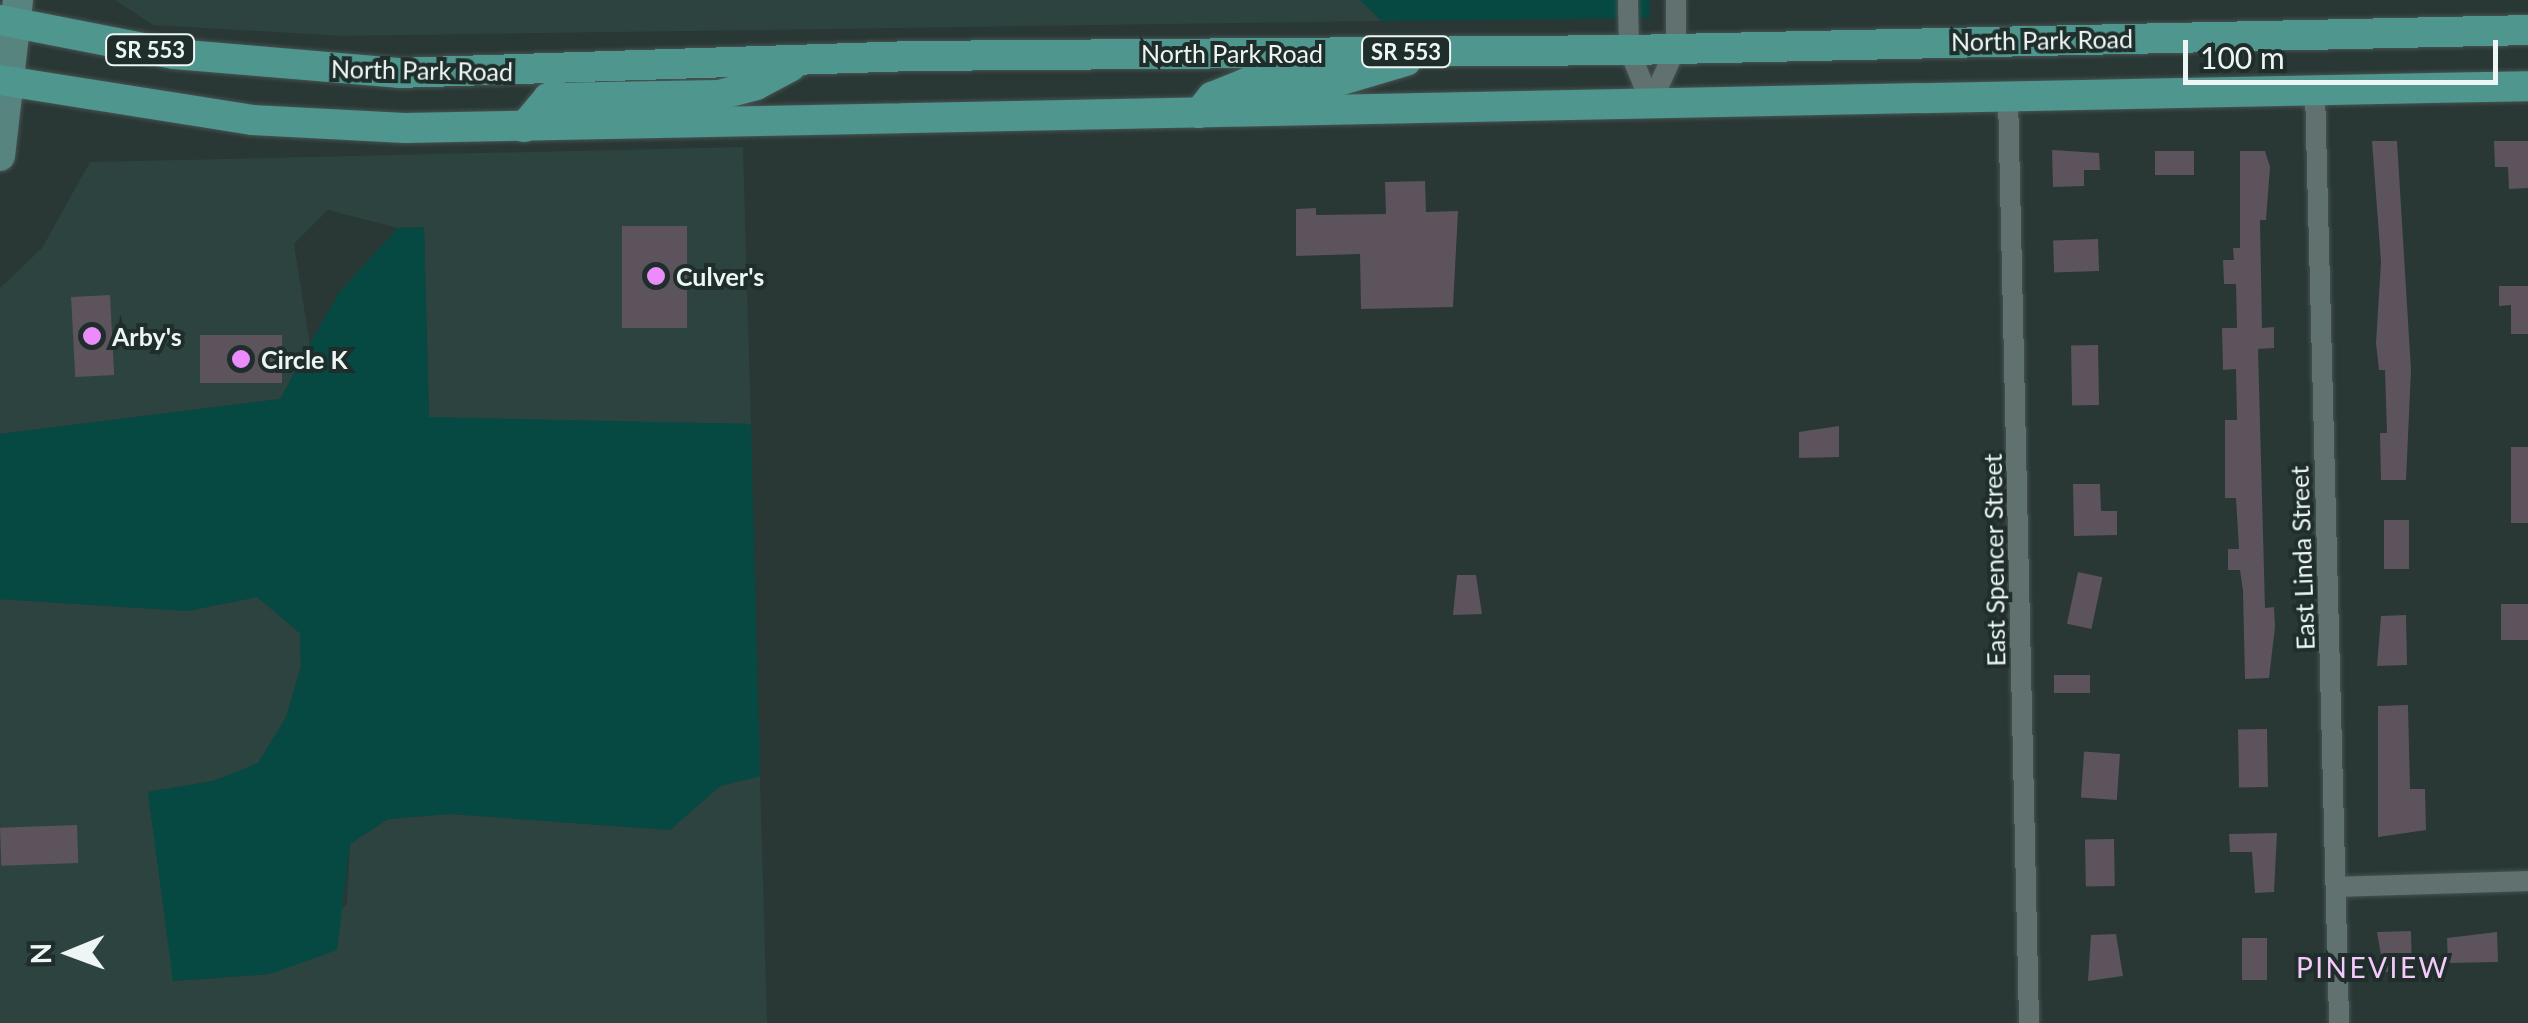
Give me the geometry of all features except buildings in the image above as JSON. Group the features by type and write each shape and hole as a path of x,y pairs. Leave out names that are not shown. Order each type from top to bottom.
{"main road":[{"name":"North Park Road","path":"11,15 174,54 386,73 2528,30"},
{"path":"1199,113 1212,97 1246,84 1338,81 1438,51"},
{"path":"524,127 548,98 719,95 756,86 798,62"},
{"name":"SR 553","path":"5,81 252,120 524,127 2528,86"}],"street":[{"path":"1628,0 1629,50 1651,103"},
{"path":"1651,103 1676,48 1676,0"},
{"path":"0,156 11,15"},
{"name":"East Linda Street","path":"2315,91 2339,1023"},
{"name":"East Spencer Street","path":"2008,96 2030,1023"},
{"path":"2336,887 2528,882"}],"shaded area":[{"path":"115,0 1360,0 1382,21 343,36 153,25"},
{"path":"1360,0 1649,0 1650,18 1382,21"},
{"path":"743,147 751,424 429,418 424,227 398,228 328,210 294,244 310,345 281,399 0,434 0,288 42,248 90,162"},
{"path":"424,227 429,417 751,424 760,776 720,786 670,830 450,814 388,819 350,844 337,950 270,974 173,981 148,792 213,781 258,763 286,717 301,667 300,633 257,597 187,611 0,599 0,434 280,399 339,292 398,228"},
{"path":"257,597 300,633 301,667 286,717 258,764 213,781 148,792 174,981 270,974 347,904 350,844 388,819 450,814 670,830 720,786 760,776 767,1023 0,1023 0,599 187,611"}],"place":[{"name":"Culver's","path":"656,276"},
{"name":"Arby's","path":"92,336"},
{"name":"Circle K","path":"241,359"}],"district":[{"name":"PINEVIEW","path":"2373,967"}]}
